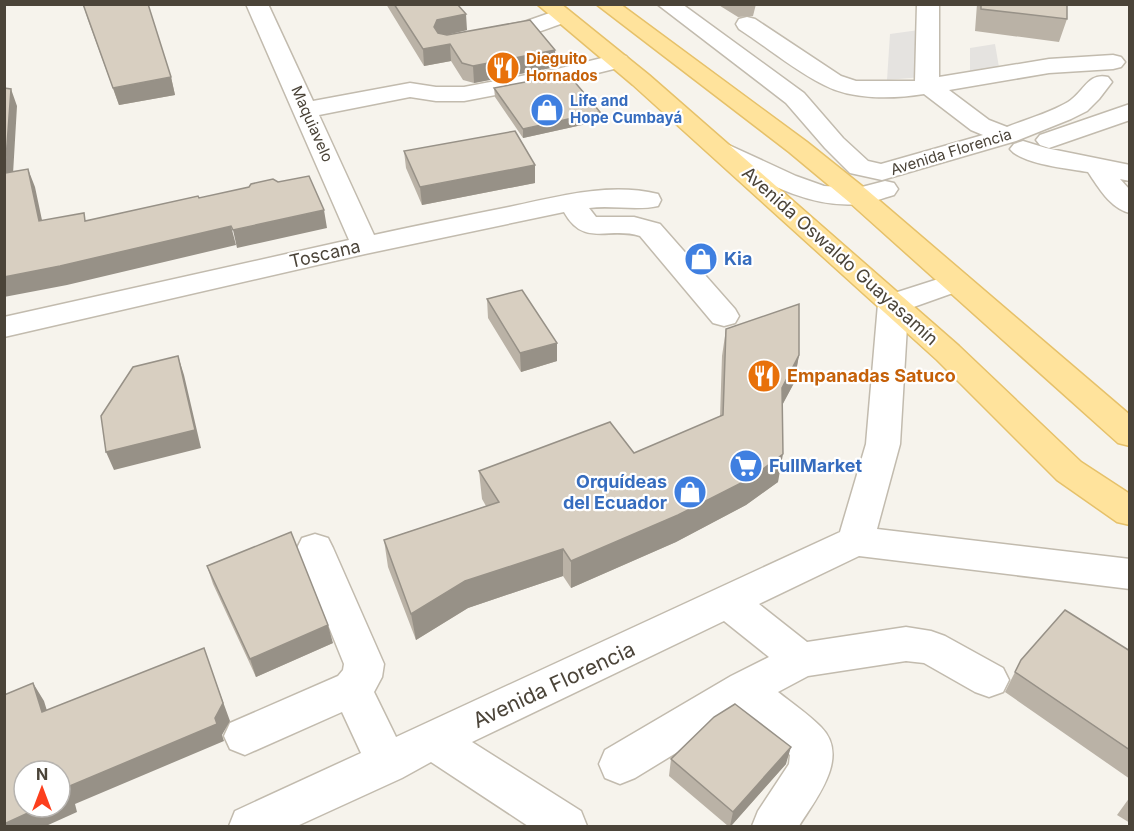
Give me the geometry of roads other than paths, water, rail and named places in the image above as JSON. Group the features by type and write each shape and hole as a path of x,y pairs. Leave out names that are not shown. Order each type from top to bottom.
{"main road":[{"path":"606,4 798,147 858,196 1130,434"},
{"name":"Avenida Oswaldo Guayasamín","path":"554,10 618,61 720,149 948,352 1070,471 1130,512"}],"street":[{"name":"Maquiavelo","path":"257,4 365,244"},
{"name":"Avenida Florencia","path":"667,4 795,98 834,143 859,167 882,172 1015,143 1078,106 1114,68"},
{"path":"927,86 928,4"},
{"path":"471,39 529,28 554,10"},
{"path":"747,24 833,81 854,88 905,90 1048,66 1114,68 1118,93 1130,97"},
{"path":"305,110 410,90 436,94 464,94 553,77 618,61"},
{"path":"927,86 980,125 1041,155 1130,172"},
{"name":"Avenida Florencia","path":"720,149 792,184 824,194 858,196 1015,143 1130,111"},
{"path":"1097,167 1116,192 1130,205"},
{"name":"Toscana","path":"4,327 365,244 572,202 609,197 648,200"},
{"path":"572,202 583,221 592,225 634,225 650,230 724,316"},
{"path":"957,282 893,304 883,444 856,541 1130,574"},
{"name":"Avenida Florencia","path":"251,826 387,764 856,541"},
{"path":"245,736 352,688 362,677 364,664 315,548"},
{"path":"728,602 801,660"},
{"path":"620,764 745,689 801,660 906,644 931,648 989,680"},
{"path":"352,688 387,764"},
{"path":"745,689 808,742 811,755 810,769 774,826"},
{"path":"435,741 566,826"}],"place":[{"name":"Dieguito Hornados","path":"503,68"},
{"name":"Life and Hope Cumbayá","path":"547,110"},
{"name":"Kia","path":"701,259"},
{"name":"Empanadas Satuco","path":"764,376"},
{"name":"FullMarket","path":"746,466"},
{"name":"Orquídeas del Ecuador","path":"690,492"}]}
